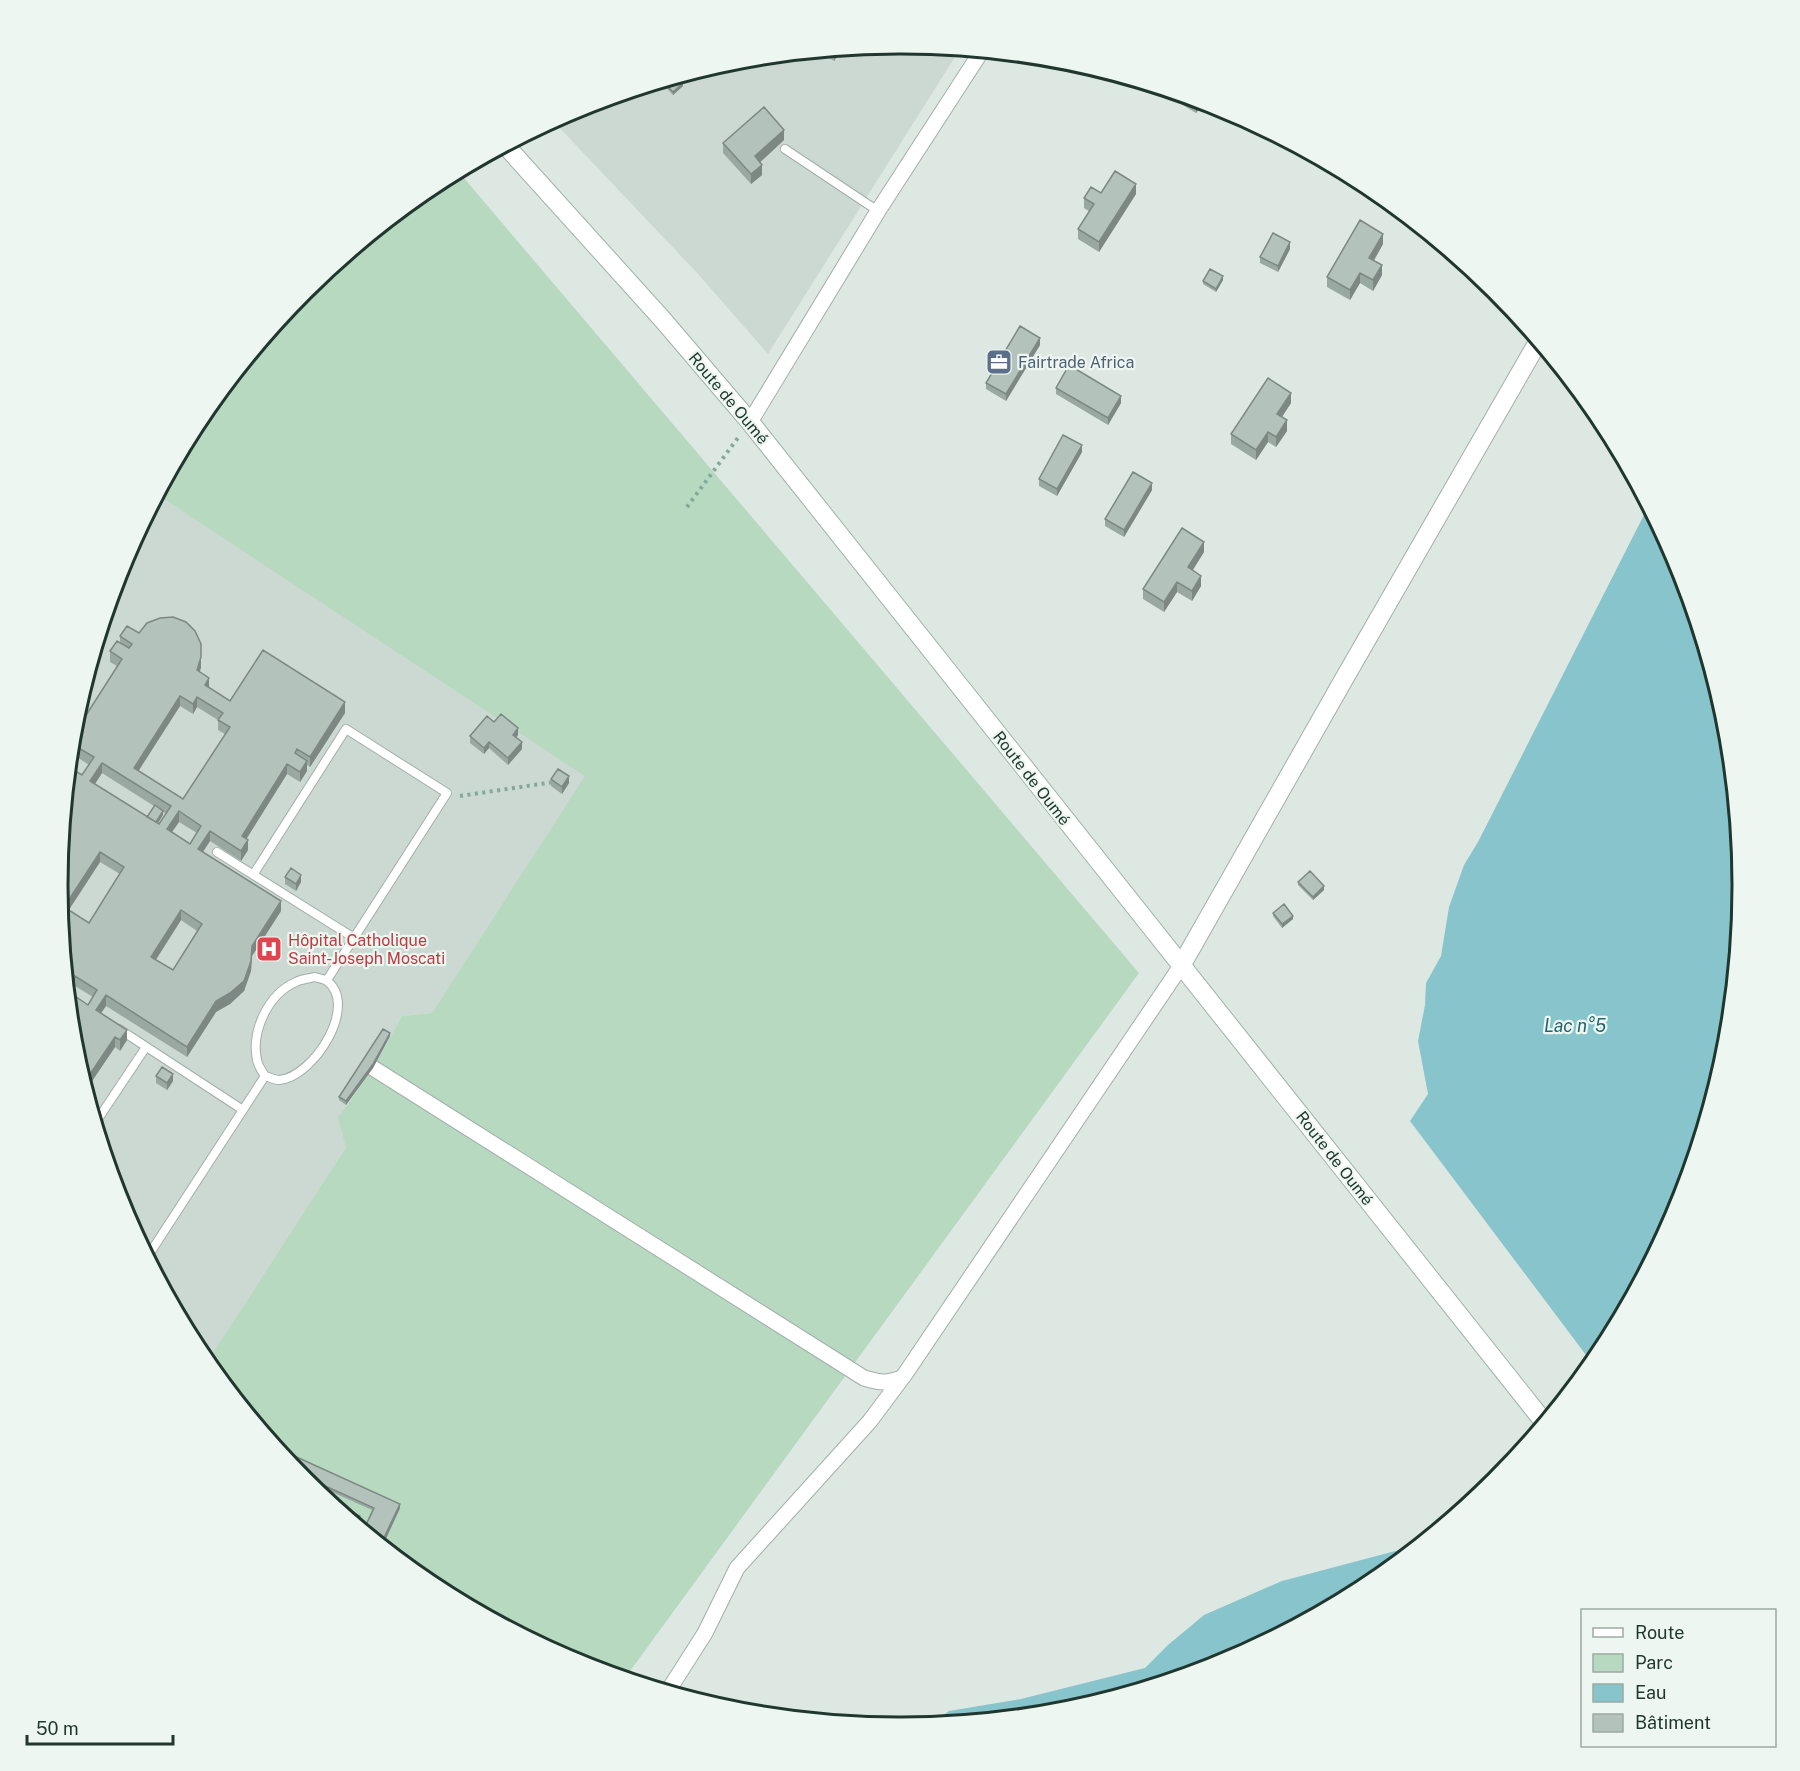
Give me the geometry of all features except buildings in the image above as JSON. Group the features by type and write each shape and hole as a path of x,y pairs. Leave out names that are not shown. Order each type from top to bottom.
{"main road":[{"name":"Route de Oumé","path":"511,151 663,320 750,422 1540,1416"},
{"path":"1182,966 1534,348"}],"street":[{"path":"750,422 878,211 977,58"},
{"path":"672,1685 705,1633 737,1568 870,1421 903,1377 1182,966"},
{"path":"373,1068 864,1378 890,1383 903,1377"}],"lane":[{"path":"785,149 878,211"},
{"path":"253,875 346,729 447,793 327,980"},
{"path":"217,852 354,938"},
{"path":"314,977 327,980 336,991 338,1009 328,1043 315,1060 299,1072 279,1080 265,1076 257,1063 255,1045 268,1007 295,982 314,977"},
{"path":"116,1028 243,1110"},
{"path":"101,1114 146,1047"},
{"path":"152,1249 265,1076"}],"path":[{"path":"687,507 750,422"},
{"path":"443,798 554,782"}],"shaded area":[{"path":"900,54 956,56 768,354 699,275 559,128 633,98 685,82 738,70 791,61 846,56"},
{"name":"Hôpital Catholique Saint-Joseph Moscati","path":"164,499 586,776 432,1013 402,1016 373,1068 346,1105 346,1147 213,1353 180,1301 154,1253 113,1153 84,1048 70,940 68,886 70,831 84,723 113,618 132,567"}],"green space":[{"path":"464,178 1139,973 630,1672 582,1654 484,1606 438,1577 394,1545 352,1511 275,1434 240,1392 213,1353 346,1147 338,1118 373,1068 402,1016 432,1013 585,776 164,499 209,424 240,379 275,337 352,260 394,226"}],"water":[{"name":"Lac n°5","path":"1644,515 1668,567 1687,618 1716,723 1730,831 1732,886 1730,940 1716,1048 1687,1153 1646,1253 1620,1301 1586,1355 1410,1121 1428,1094 1418,1041 1425,1005 1426,983 1441,956 1449,907 1464,865 1478,842"},
{"path":"1399,1550 1316,1606 1218,1654 1167,1673 1115,1689 1062,1701 1009,1710 943,1715 949,1711 1021,1699 1145,1668 1204,1615 1282,1581"}],"place":[{"name":"Fairtrade Africa","path":"999,362"},
{"name":"Hôpital Catholique Saint-Joseph Moscati","path":"269,949"}]}
